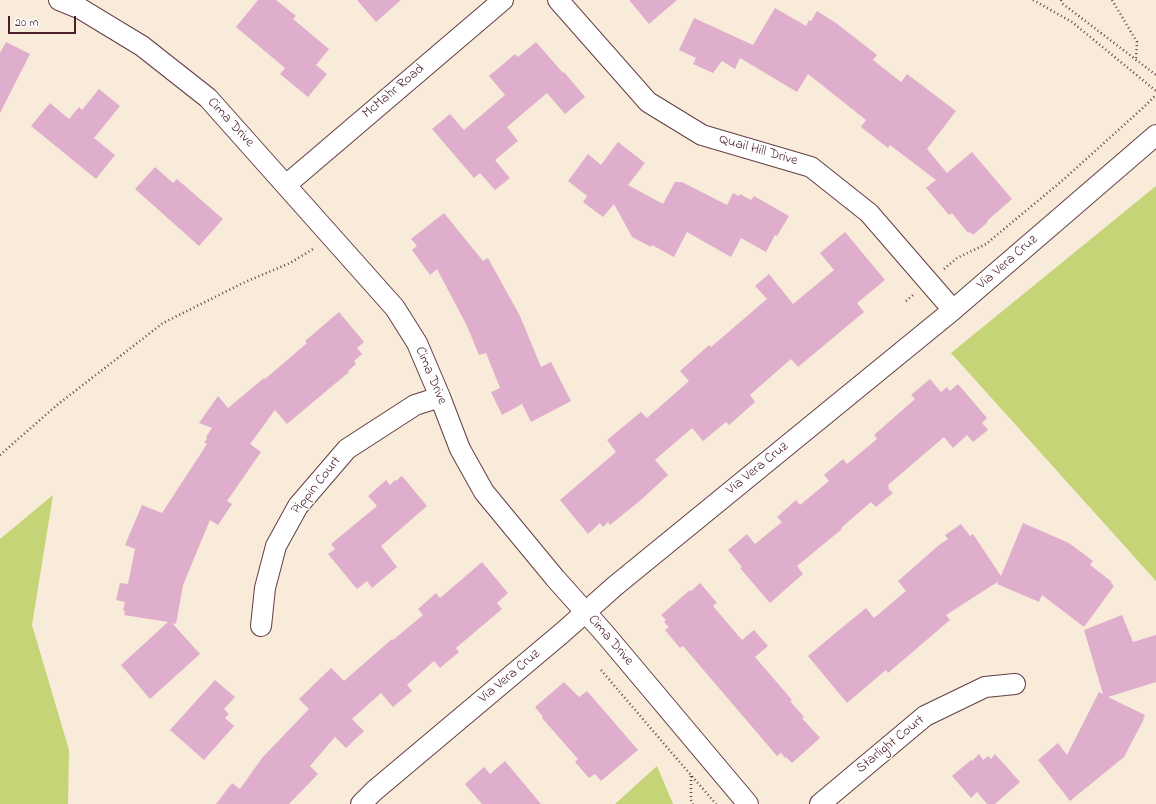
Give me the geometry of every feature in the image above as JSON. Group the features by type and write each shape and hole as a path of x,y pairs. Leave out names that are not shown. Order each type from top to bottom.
{"street":[{"name":"Cima Drive","path":"59,0 81,10 142,46 208,98 395,308 417,343 440,396 460,449 484,492 555,578 605,634 748,804"},
{"name":"McMahr Road","path":"286,185 503,0"},
{"name":"Quail Hill Drive","path":"558,0 648,102 702,135 811,167 869,213 953,310"},
{"name":"Via Vera Cruz","path":"361,804 374,791 556,638 614,586 953,310 1156,135"},
{"name":"Pippin Court","path":"261,626 265,588 276,546 298,506 347,449 415,405 440,396"},
{"name":"Starlight Court","path":"820,804 925,716 985,687 1015,684"}],"path":[{"path":"1033,0 1072,22 1156,91"},
{"path":"1061,0 1063,4 1156,75"},
{"path":"1112,0 1137,42 1136,59"},
{"path":"906,301 957,258 986,244 1063,180 1156,95"},
{"path":"0,455 57,405 163,323 290,263 332,237"},
{"path":"602,670 716,804"}],"green space":[{"path":"1156,186 1156,581 951,353"},
{"path":"53,495 32,625 69,750 68,804 0,804 0,539"},
{"path":"657,766 673,804 615,804"}],"building":[{"path":"258,0 276,0 296,16 293,19 329,49 316,65 327,74 308,97 280,74 285,68 236,27"},
{"path":"357,0 401,0 376,22"},
{"path":"629,0 677,0 649,24"},
{"path":"775,8 806,26 817,11 836,23 877,55 873,60 901,82 907,74 956,111 927,149 947,173 972,152 1012,199 973,235 970,232 968,233 952,213 949,215 926,188 936,180 890,145 888,148 861,127 866,120 808,74 797,92 740,58 735,69 722,61 713,73 693,64 696,58 679,50 694,18 753,45"},
{"path":"6,42 30,54 0,113 0,53"},
{"path":"536,42 585,97 565,114 547,93 507,127 518,141 495,160 510,178 495,190 480,173 474,178 432,129 450,114 464,130 505,95 489,76 515,54 518,57"},
{"path":"99,89 120,106 94,138 115,155 96,179 31,126 50,103 69,119 79,107 82,110"},
{"path":"618,142 645,163 628,185 663,204 675,182 682,182 727,205 733,193 739,196 740,194 751,200 754,196 789,216 777,236 775,235 766,252 741,238 731,257 687,232 674,257 652,245 651,247 632,237 614,204 603,217 583,202 587,196 568,181 588,154 601,165"},
{"path":"155,167 173,183 177,179 223,219 199,246 135,189"},
{"path":"444,213 483,261 488,258 520,316 541,367 551,362 571,401 531,422 522,404 502,415 491,392 500,388 486,353 479,355 467,326 437,269 430,275 412,250 417,246 411,239"},
{"path":"845,232 885,280 857,303 864,312 798,367 791,359 750,395 755,402 729,425 726,422 703,441 692,428 655,460 668,475 642,499 610,525 608,522 603,527 600,523 588,534 560,500 616,452 607,440 641,412 647,418 689,381 680,371 709,345 711,347 767,299 755,286 769,274 793,304 834,270 820,253"},
{"path":"339,312 364,342 357,348 362,354 354,361 356,364 348,371 349,372 287,424 275,410 250,444 261,452 227,501 232,504 218,525 210,520 183,585 176,624 172,623 200,654 150,699 121,665 168,622 124,615 125,611 123,610 125,602 116,600 120,583 128,584 135,549 125,545 142,505 162,513 207,444 204,442 212,428 199,423 218,396 228,408 307,343 305,341"},
{"path":"930,379 941,392 947,387 950,391 958,384 987,418 982,423 988,430 973,442 967,435 953,448 944,437 888,485 888,488 893,493 876,507 871,502 841,528 842,529 797,566 803,574 770,603 740,568 742,567 728,550 747,534 755,544 782,522 777,517 796,500 800,505 829,481 824,475 843,459 847,464 877,439 874,435 915,399 911,395"},
{"path":"402,476 427,506 381,546 397,567 372,588 367,581 357,589 328,554 335,549 331,544 377,506 368,496 386,480 390,485"},
{"path":"1023,523 1069,543 1093,561 1090,565 1112,582 1111,583 1114,586 1084,627 1042,595 1039,602 997,584 999,581 946,615 950,620 888,673 886,670 847,703 808,656 866,608 874,618 906,591 898,581 948,539 945,535 961,524 970,536 973,534 1001,576"},
{"path":"482,562 508,593 497,603 502,609 456,648 459,652 440,668 434,661 407,685 412,691 393,707 381,693 352,719 364,731 346,748 335,737 310,766 318,774 289,804 216,804 232,783 240,789 262,758 309,709 299,699 331,668 344,681 392,639 393,640 423,615 418,609 436,593 440,598"},
{"path":"700,583 717,603 713,606 742,640 754,630 768,646 755,657 792,700 790,701 804,717 802,718 820,738 792,763 781,753 777,756 683,646 680,648 665,630 669,627 664,622 666,620 661,615"},
{"path":"1122,615 1133,642 1156,635 1156,682 1108,697 1145,715 1144,719 1124,757 1070,801 1038,760 1058,743 1067,755 1099,692 1103,694 1084,630"},
{"path":"215,680 235,697 224,709 229,714 225,718 234,726 204,760 170,730"},
{"path":"564,682 579,697 587,691 638,750 601,781 595,774 589,778 575,762 578,759 542,718 543,717 535,707"},
{"path":"979,754 983,760 988,756 991,759 995,754 1020,782 995,804 987,804 977,792 971,798 952,776"},
{"path":"505,761 541,804 482,804 465,784 484,767 490,774"}]}
